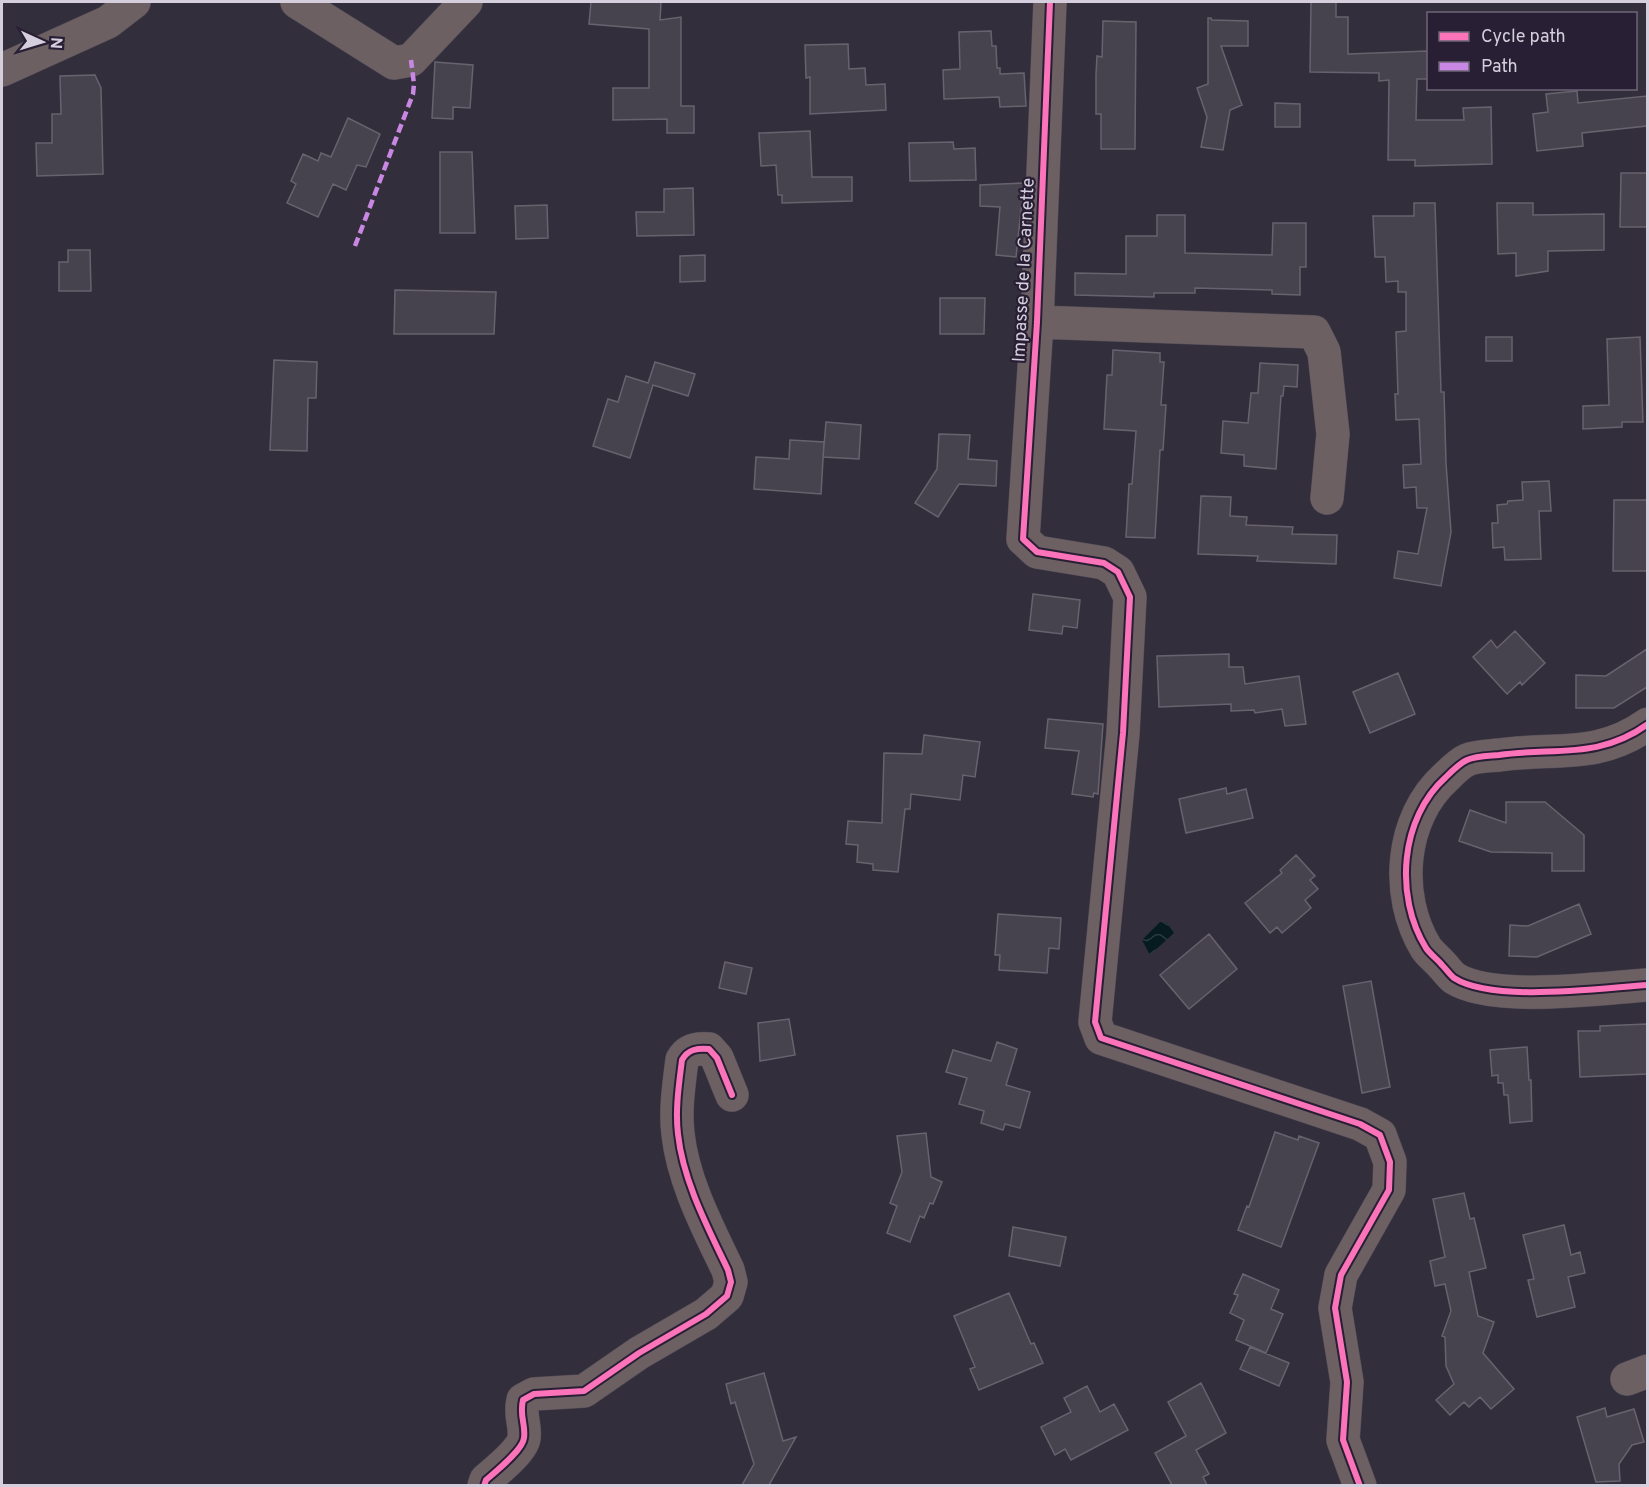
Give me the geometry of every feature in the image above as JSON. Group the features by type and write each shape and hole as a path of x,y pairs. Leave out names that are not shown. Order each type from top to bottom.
{"street":[{"path":"2,70 108,22 134,2"},
{"path":"297,2 394,63 411,60 466,2"},
{"name":"Impasse de la Carnette","path":"1050,2 1037,322 1023,539 1037,552 1104,563 1118,572 1130,597 1123,733 1095,1022 1101,1038 1360,1124 1380,1135 1390,1162 1389,1190 1341,1275 1335,1308 1347,1382 1342,1440 1360,1485"},
{"path":"1037,322 1314,332 1324,351 1333,434 1327,498"},
{"path":"1647,724 1636,732 1601,747 1565,752 1526,751 1468,760 1432,790 1418,814 1408,845 1405,882 1412,917 1427,949 1455,978 1491,991 1527,992 1647,985"},
{"path":"484,1485 486,1480 521,1446 524,1438 520,1412 523,1400 534,1394 584,1391 639,1353 706,1314 727,1296 731,1282 728,1270 691,1188 678,1135 677,1098 682,1060 685,1054 697,1048 709,1050 717,1058 732,1095"}],"water":[{"path":"1160,922 1167,923 1174,933 1150,955 1142,940"}],"building":[{"path":"591,2 661,2 660,20 681,17 681,106 694,106 694,133 667,133 667,119 613,120 613,88 649,88 649,29 589,24"},
{"path":"1311,2 1336,2 1336,17 1348,17 1348,54 1427,51 1427,79 1417,79 1416,120 1464,120 1463,108 1491,107 1492,164 1415,166 1415,160 1388,160 1389,80 1379,81 1379,73 1310,72"},
{"path":"1208,18 1248,21 1248,46 1221,46 1242,105 1230,110 1223,150 1201,147 1207,117 1197,88 1208,84"},
{"path":"1103,21 1136,22 1135,149 1101,149 1101,114 1096,114 1096,75 1097,56 1102,57"},
{"path":"991,31 992,46 996,46 997,68 1000,68 1000,74 1024,73 1026,106 1000,107 999,97 944,99 943,70 960,69 959,32"},
{"path":"848,44 849,69 865,68 866,85 885,84 886,110 810,114 810,77 806,78 805,45"},
{"path":"435,62 473,65 470,108 453,107 453,119 432,118"},
{"path":"95,75 101,88 103,174 37,176 36,143 52,143 52,114 61,114 60,76"},
{"path":"1577,91 1578,103 1647,96 1647,126 1582,133 1583,146 1537,151 1533,114 1548,112 1546,94"},
{"path":"1275,103 1300,104 1300,127 1275,127"},
{"path":"348,118 380,134 366,167 357,165 346,190 333,184 318,217 287,203 296,184 291,181 303,154 318,161 321,153 331,157"},
{"path":"810,131 812,177 852,177 852,201 782,203 782,195 778,195 776,165 761,166 759,133"},
{"path":"953,142 954,149 975,148 976,180 910,181 909,143"},
{"path":"440,152 472,152 475,233 440,233"},
{"path":"1621,173 1647,173 1647,227 1620,227"},
{"path":"1024,183 1016,257 996,255 1000,207 980,206 980,185"},
{"path":"693,188 694,235 637,236 636,212 664,212 664,189"},
{"path":"1414,203 1435,203 1441,392 1444,392 1451,532 1441,586 1394,578 1398,551 1418,554 1427,508 1417,508 1416,487 1404,488 1403,465 1421,464 1419,419 1396,420 1395,394 1398,394 1396,332 1406,331 1406,292 1398,292 1398,281 1386,282 1385,257 1375,257 1373,216 1414,216"},
{"path":"1497,203 1533,203 1533,215 1604,214 1604,250 1548,251 1548,271 1516,276 1516,253 1498,254"},
{"path":"547,205 548,238 516,239 515,206"},
{"path":"1157,215 1185,215 1185,253 1272,255 1273,223 1306,223 1306,267 1300,267 1300,295 1272,294 1272,290 1195,288 1195,293 1154,293 1154,297 1075,295 1075,273 1126,274 1126,236 1157,236"},
{"path":"68,250 90,250 91,291 59,291 59,262 68,262"},
{"path":"705,255 705,281 680,282 680,256"},
{"path":"395,290 496,292 494,334 394,334"},
{"path":"940,298 985,298 984,334 940,334"},
{"path":"1486,337 1512,337 1512,361 1486,361"},
{"path":"1640,337 1643,422 1622,422 1622,427 1583,429 1583,406 1609,405 1607,339"},
{"path":"1113,350 1160,353 1160,362 1164,362 1161,405 1166,405 1163,450 1160,450 1155,538 1126,537 1129,484 1132,484 1136,431 1104,429 1107,375 1112,375"},
{"path":"274,360 317,362 316,398 308,398 307,451 270,450"},
{"path":"655,362 695,374 688,396 653,385 630,458 593,446 608,399 618,402 626,376 648,383"},
{"path":"1260,363 1298,365 1297,387 1284,386 1283,396 1281,396 1276,469 1244,466 1244,455 1221,453 1223,421 1248,423 1251,393 1258,393"},
{"path":"826,422 861,425 859,459 823,457"},
{"path":"939,434 970,435 968,459 997,461 996,486 959,484 938,517 915,503 937,469"},
{"path":"790,440 824,442 821,494 754,489 756,457 789,459"},
{"path":"1549,481 1551,511 1539,511 1541,559 1505,560 1504,547 1493,548 1492,523 1498,523 1497,505 1507,504 1508,501 1523,500 1522,482"},
{"path":"1201,496 1231,497 1230,516 1247,517 1246,525 1293,527 1292,534 1337,535 1336,564 1257,561 1258,556 1198,554"},
{"path":"1614,500 1647,500 1647,571 1613,571"},
{"path":"1033,594 1080,600 1077,628 1063,626 1062,634 1029,630"},
{"path":"1515,631 1545,663 1522,685 1520,682 1507,694 1473,657 1491,640 1497,648"},
{"path":"1647,649 1647,687 1614,708 1576,708 1576,675 1606,676"},
{"path":"1229,654 1229,667 1243,667 1245,684 1299,676 1306,724 1285,726 1282,709 1255,713 1254,710 1231,711 1231,704 1159,707 1157,656"},
{"path":"1398,673 1415,714 1370,733 1353,692"},
{"path":"1048,719 1103,724 1098,794 1094,793 1093,797 1072,794 1079,751 1045,748"},
{"path":"924,735 980,742 975,777 963,775 960,800 911,794 910,809 905,809 898,872 873,870 873,864 857,862 858,845 846,844 848,821 882,823 884,753 922,754"},
{"path":"1226,788 1227,794 1246,789 1253,818 1186,833 1179,799"},
{"path":"1506,802 1545,802 1584,835 1584,871 1552,871 1552,853 1491,852 1459,841 1470,810 1506,823"},
{"path":"1296,855 1315,876 1310,880 1318,889 1305,900 1311,908 1282,933 1277,927 1270,933 1245,903 1282,873 1280,870"},
{"path":"1579,904 1591,934 1537,957 1509,956 1510,925 1528,926"},
{"path":"998,914 1061,918 1059,949 1049,948 1047,973 999,970 1000,955 995,955"},
{"path":"1209,934 1237,969 1189,1009 1160,975"},
{"path":"725,962 752,968 746,994 719,988"},
{"path":"1371,981 1390,1087 1362,1093 1343,986"},
{"path":"789,1019 795,1055 760,1061 758,1023"},
{"path":"1647,1024 1647,1074 1580,1077 1578,1031 1600,1031 1600,1026"},
{"path":"997,1042 1017,1049 1006,1085 1030,1092 1020,1128 1005,1124 1003,1130 981,1123 984,1111 959,1104 967,1078 946,1072 953,1050 991,1061"},
{"path":"1527,1047 1532,1121 1510,1123 1508,1095 1504,1095 1503,1083 1498,1083 1498,1075 1492,1076 1490,1050"},
{"path":"1275,1132 1298,1140 1299,1136 1319,1143 1281,1247 1238,1230 1247,1206 1249,1207"},
{"path":"926,1133 931,1177 942,1182 924,1218 920,1216 910,1242 887,1233 897,1206 890,1203 902,1172 897,1136"},
{"path":"1464,1193 1470,1219 1474,1218 1486,1268 1469,1272 1478,1316 1494,1322 1483,1353 1514,1389 1491,1409 1480,1397 1469,1407 1464,1402 1450,1415 1436,1400 1454,1384 1446,1366 1445,1337 1442,1336 1451,1311 1445,1284 1435,1286 1430,1261 1445,1257 1433,1199"},
{"path":"1564,1225 1571,1255 1580,1252 1585,1273 1568,1277 1575,1307 1537,1317 1528,1280 1534,1279 1523,1235"},
{"path":"1013,1227 1066,1237 1060,1266 1009,1256"},
{"path":"1243,1274 1279,1290 1271,1309 1283,1314 1266,1353 1236,1340 1244,1320 1230,1313 1238,1295 1234,1294"},
{"path":"1009,1293 1031,1344 1034,1343 1043,1363 979,1390 970,1369 975,1367 954,1316"},
{"path":"1250,1347 1289,1363 1279,1386 1240,1369"},
{"path":"764,1373 783,1441 796,1437 769,1485 742,1485 754,1464 735,1402 731,1404 726,1384"},
{"path":"1201,1383 1226,1433 1196,1450 1209,1474 1203,1477 1207,1485 1172,1485 1155,1453 1186,1436 1168,1402"},
{"path":"1087,1386 1100,1412 1114,1404 1128,1430 1071,1460 1065,1449 1055,1455 1041,1427 1071,1412 1064,1398"},
{"path":"1605,1408 1607,1417 1634,1409 1644,1442 1632,1445 1619,1464 1620,1481 1596,1482 1577,1417"}],"marked path":[{"path":"355,246 413,94 411,60"}],"cycle path":[{"path":"1050,2 1037,322 1023,539 1037,552 1104,563 1118,572 1130,597 1123,733 1095,1022 1101,1038 1360,1124 1380,1135 1390,1162 1389,1190 1341,1275 1335,1308 1347,1382 1343,1440 1360,1486"},
{"path":"1648,724 1611,743 1593,748 1483,756 1462,763 1431,794 1419,814 1411,835 1406,882 1409,905 1426,948 1454,978 1472,986 1494,990 1548,992 1648,985"},
{"path":"484,1486 486,1480 508,1460 522,1443 524,1438 523,1400 534,1394 584,1391 639,1353 706,1314 727,1296 731,1282 728,1270 697,1204 681,1152 677,1106 684,1056 694,1050 709,1049 717,1058 732,1095"}]}
